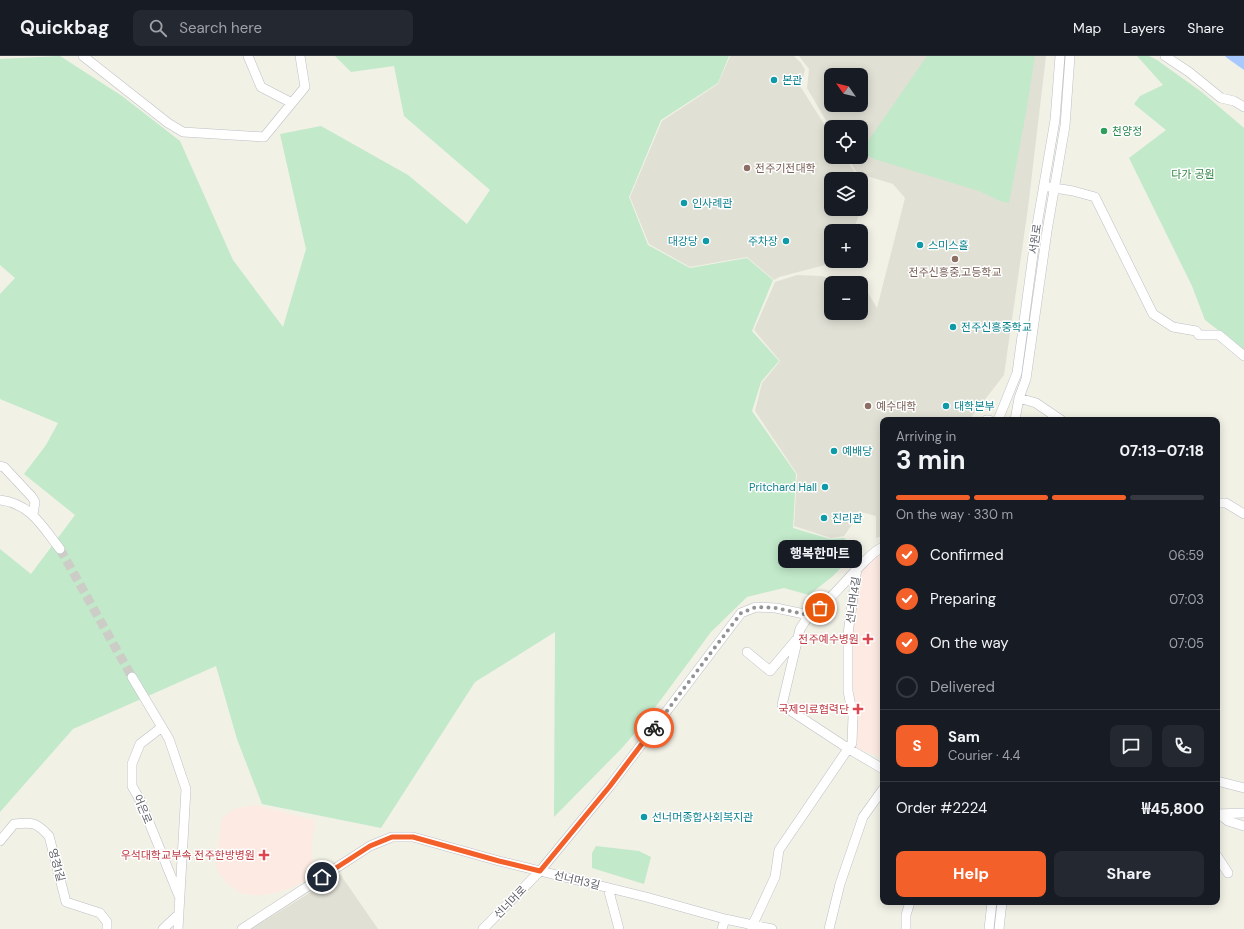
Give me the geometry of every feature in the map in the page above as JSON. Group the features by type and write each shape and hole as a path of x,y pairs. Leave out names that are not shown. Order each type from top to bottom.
{"street":[{"path":"83,56 168,123 183,132 264,137 305,87 300,56"},
{"path":"248,56 260,87 292,103"},
{"name":"서원로","path":"999,417 1017,373 1055,120 1060,56"},
{"name":"서원로","path":"1016,417 1019,398 1026,379 1054,188 1065,126 1070,56"},
{"path":"1165,56 1189,72 1221,98 1234,101 1244,107"},
{"path":"1044,187 1073,190 1095,197 1153,314 1173,327 1196,330 1199,335 1219,335 1244,356"},
{"path":"1019,398 1036,403 1057,417"},
{"path":"0,466 4,467 32,497 34,502 33,514"},
{"path":"0,500 5,500 24,508 33,514 60,549"},
{"path":"1220,503 1226,503 1244,514"},
{"path":"880,548 857,568 820,608 809,615 800,629 782,705 849,749 880,766"},
{"name":"선너머4길","path":"752,927 776,877 779,850 852,743 853,716 848,691 848,634 857,568"},
{"name":"선너머로","path":"484,929 540,871 610,786 741,613 756,607 776,608 809,615"},
{"path":"747,652 770,671 798,638"},
{"name":"어은로","path":"132,677 169,739 186,789 178,929"},
{"name":"어은로","path":"162,727 140,744 132,764 132,786 140,800 180,898"},
{"path":"1220,781 1244,788"},
{"path":"829,929 840,884 863,817 880,794"},
{"path":"1220,814 1244,813"},
{"path":"1220,815 1228,821 1244,826"},
{"name":"영경1길","path":"0,841 14,824 30,822 42,828 49,836 66,902 100,913 108,922 107,929"},
{"name":"선너머3길","path":"242,929 370,846 392,837 413,837 499,861 646,896 752,927 772,929"},
{"path":"1220,861 1228,873"},
{"name":"선너머3길","path":"608,888 619,929"},
{"path":"906,929 906,915 909,905"},
{"path":"989,929 992,905"},
{"path":"999,929 1002,905"},
{"path":"163,929 179,914"},
{"path":"722,929 725,919"}],"shaded area":[{"name":"전주기전대학","path":"730,56 794,56 801,63 805,70 800,86 824,124 824,164 849,164 855,172 824,172 824,216 859,216 856,224 824,224 824,265 779,277 774,280 747,257 690,267 649,244 630,197 662,121 718,84"},
{"path":"799,56 1046,56 1028,208 1004,375 971,417 880,417 880,537 876,538 876,516 861,512 844,536 831,538 794,526 797,474 755,411 762,383 780,361 754,330 775,282 797,275 824,277 824,320 868,320 868,293 877,308 905,198 893,184 868,176 868,172 856,172 851,164 868,164 868,120 826,120 807,88 809,69"},
{"name":"전주예수병원","path":"880,551 880,757 856,748 856,715 851,697 851,666 855,611 862,570 873,553"},
{"name":"우석대학교부속 전주한방병원","path":"255,805 315,820 312,846 313,877 289,889 267,895 252,895 240,893 228,884 219,874 215,864 222,818 236,808"},
{"path":"340,874 378,929 251,929"}],"green space":[{"path":"60,56 122,96 180,141 233,260 283,327 306,249 280,134 321,126 408,175 467,224 490,190 404,116 394,66 351,72 335,56 729,56 718,83 661,120 629,197 648,245 690,268 747,258 773,280 752,331 779,361 761,382 752,411 796,474 793,528 830,539 844,538 857,551 833,576 809,595 784,588 747,597 711,632 645,721 622,748 554,817 555,632 475,682 381,828 262,804 237,739 216,666 73,729 0,812 0,549 31,574 75,515 24,474 46,445 58,423 0,399 0,294 15,278 0,265 0,59"},
{"path":"927,56 1035,56 1009,203 1000,201 979,191 874,159 868,156 868,141"},
{"name":"다가 공원","path":"1137,56 1149,56 1157,60 1203,93 1244,128 1244,350 1205,320 1192,286 1129,158 1166,130 1134,104 1140,96 1163,85"},
{"path":"596,846 639,851 651,857 644,884 592,868 592,853"}],"water":[{"path":"1225,56 1244,56 1244,70 1227,58"}],"tunnel":[{"path":"60,549 132,677"}],"way so far":[{"path":"654,728 741,613 756,607 776,608 809,615 820,608"}],"place":[{"name":"본관","path":"774,80"},
{"name":"천양정","path":"1104,131"},
{"name":"전주기전대학","path":"747,168"},
{"name":"인사례관","path":"684,203"},
{"name":"대강당","path":"706,241"},
{"name":"주차장","path":"786,241"},
{"name":"스미스홀","path":"920,245"},
{"name":"전주신흥중,고등학교","path":"955,259"},
{"name":"전주신흥중학교","path":"953,327"},
{"name":"예수대학","path":"868,406"},
{"name":"대학본부","path":"946,406"},
{"name":"예배당","path":"834,451"},
{"name":"Pritchard Hall","path":"825,487"},
{"name":"진리관","path":"824,518"},
{"name":"행복한마트","path":"820,608"},
{"name":"전주예수병원","path":"868,639"},
{"name":"국제의료협력단","path":"858,709"},
{"name":"선너머종합사회복지관","path":"644,817"},
{"name":"우석대학교부속 전주한방병원","path":"264,855"}],"route":[{"path":"322,877 370,846 392,837 413,837 540,871 610,786 654,728"}]}
